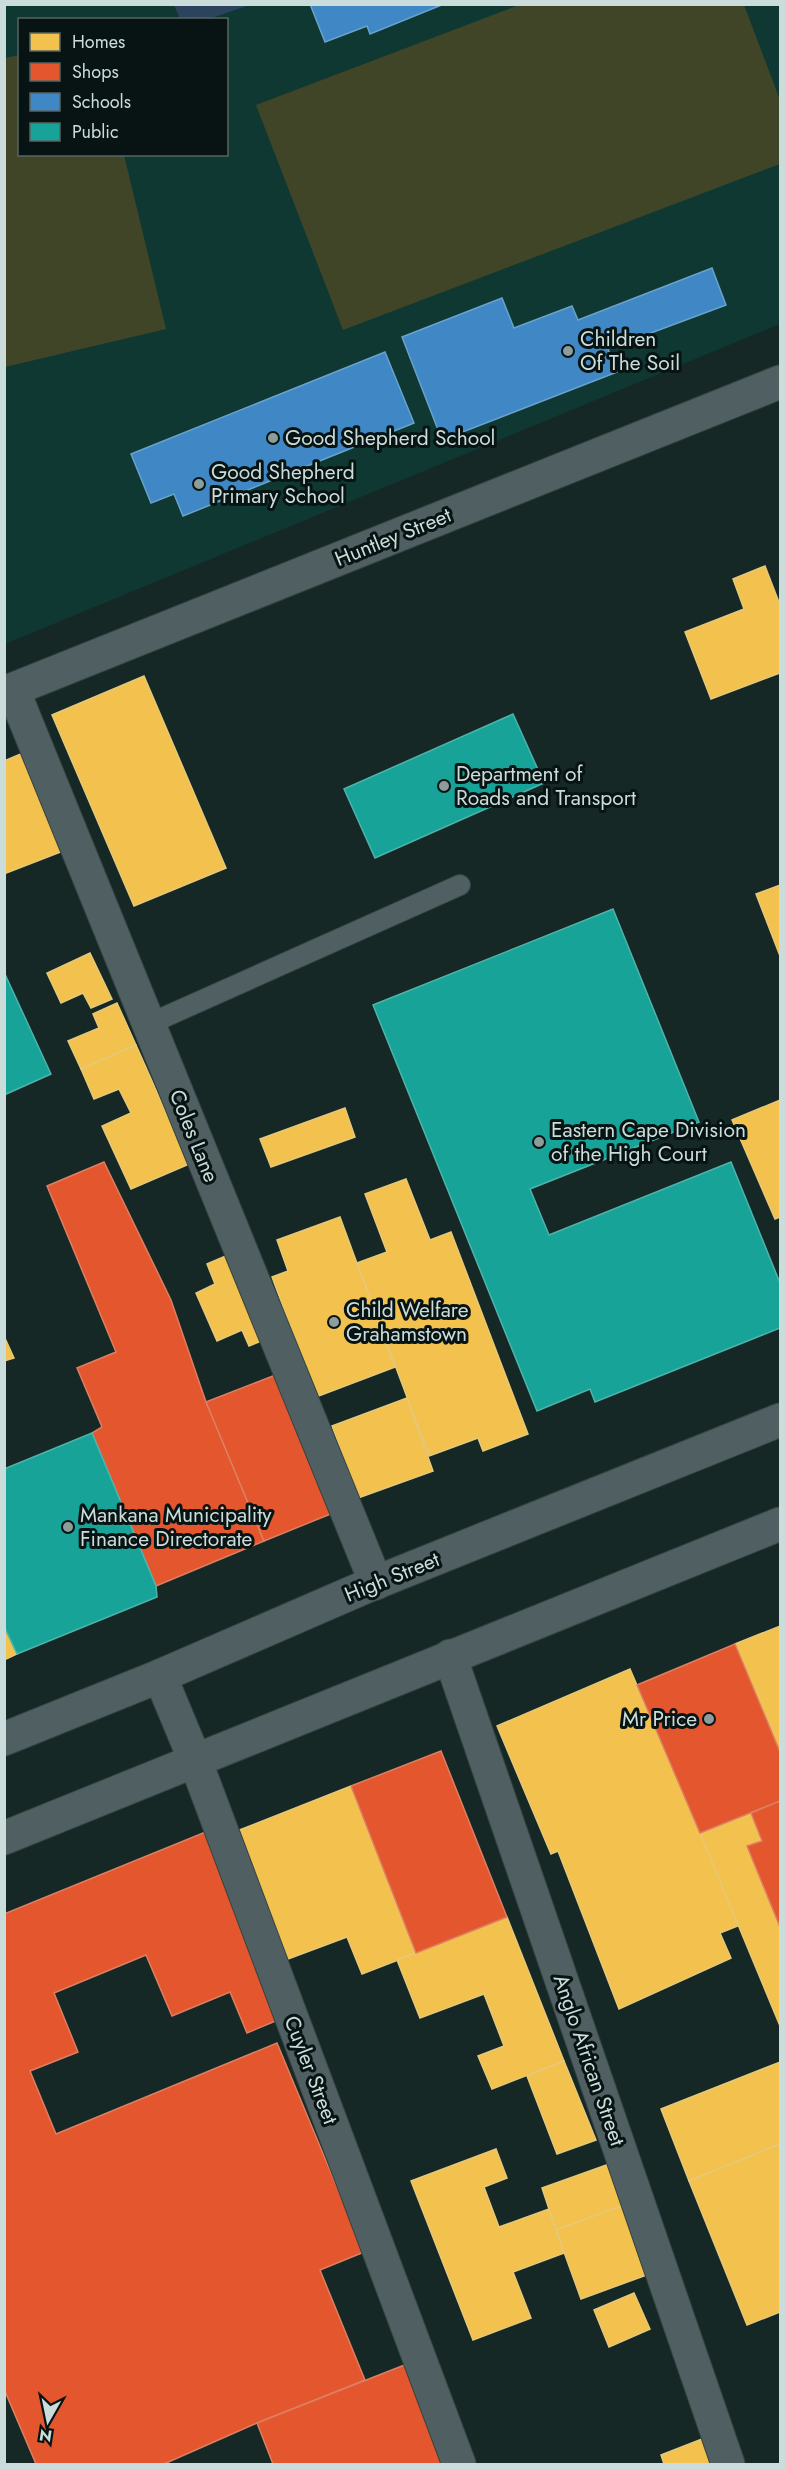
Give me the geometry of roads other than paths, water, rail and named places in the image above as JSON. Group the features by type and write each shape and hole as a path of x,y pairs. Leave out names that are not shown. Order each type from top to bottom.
{"street":[{"name":"Huntley Street","path":"9,691 780,382"},
{"name":"Coles Lane","path":"9,691 149,1024 376,1583"},
{"name":"High Street","path":"4,1739 160,1676 376,1583 780,1420"},
{"path":"4,1838 780,1524"},
{"name":"Anglo African Street","path":"450,1656 728,2464"},
{"name":"Cuyler Street","path":"160,1676 195,1760 459,2464"}],"lane":[{"path":"149,1024 460,885"}],"place":[{"name":"Children Of The Soil","path":"568,351"},
{"name":"Good Shepherd School","path":"273,438"},
{"name":"Good Shepherd Primary School","path":"199,484"},
{"name":"Department of Roads and Transport","path":"444,786"},
{"name":"Eastern Cape Division of the High Court","path":"539,1142"},
{"name":"Child Welfare Grahamstown","path":"334,1322"},
{"name":"Mankana Municipality Finance Directorate","path":"68,1527"},
{"name":"Mr Price","path":"709,1719"}]}
